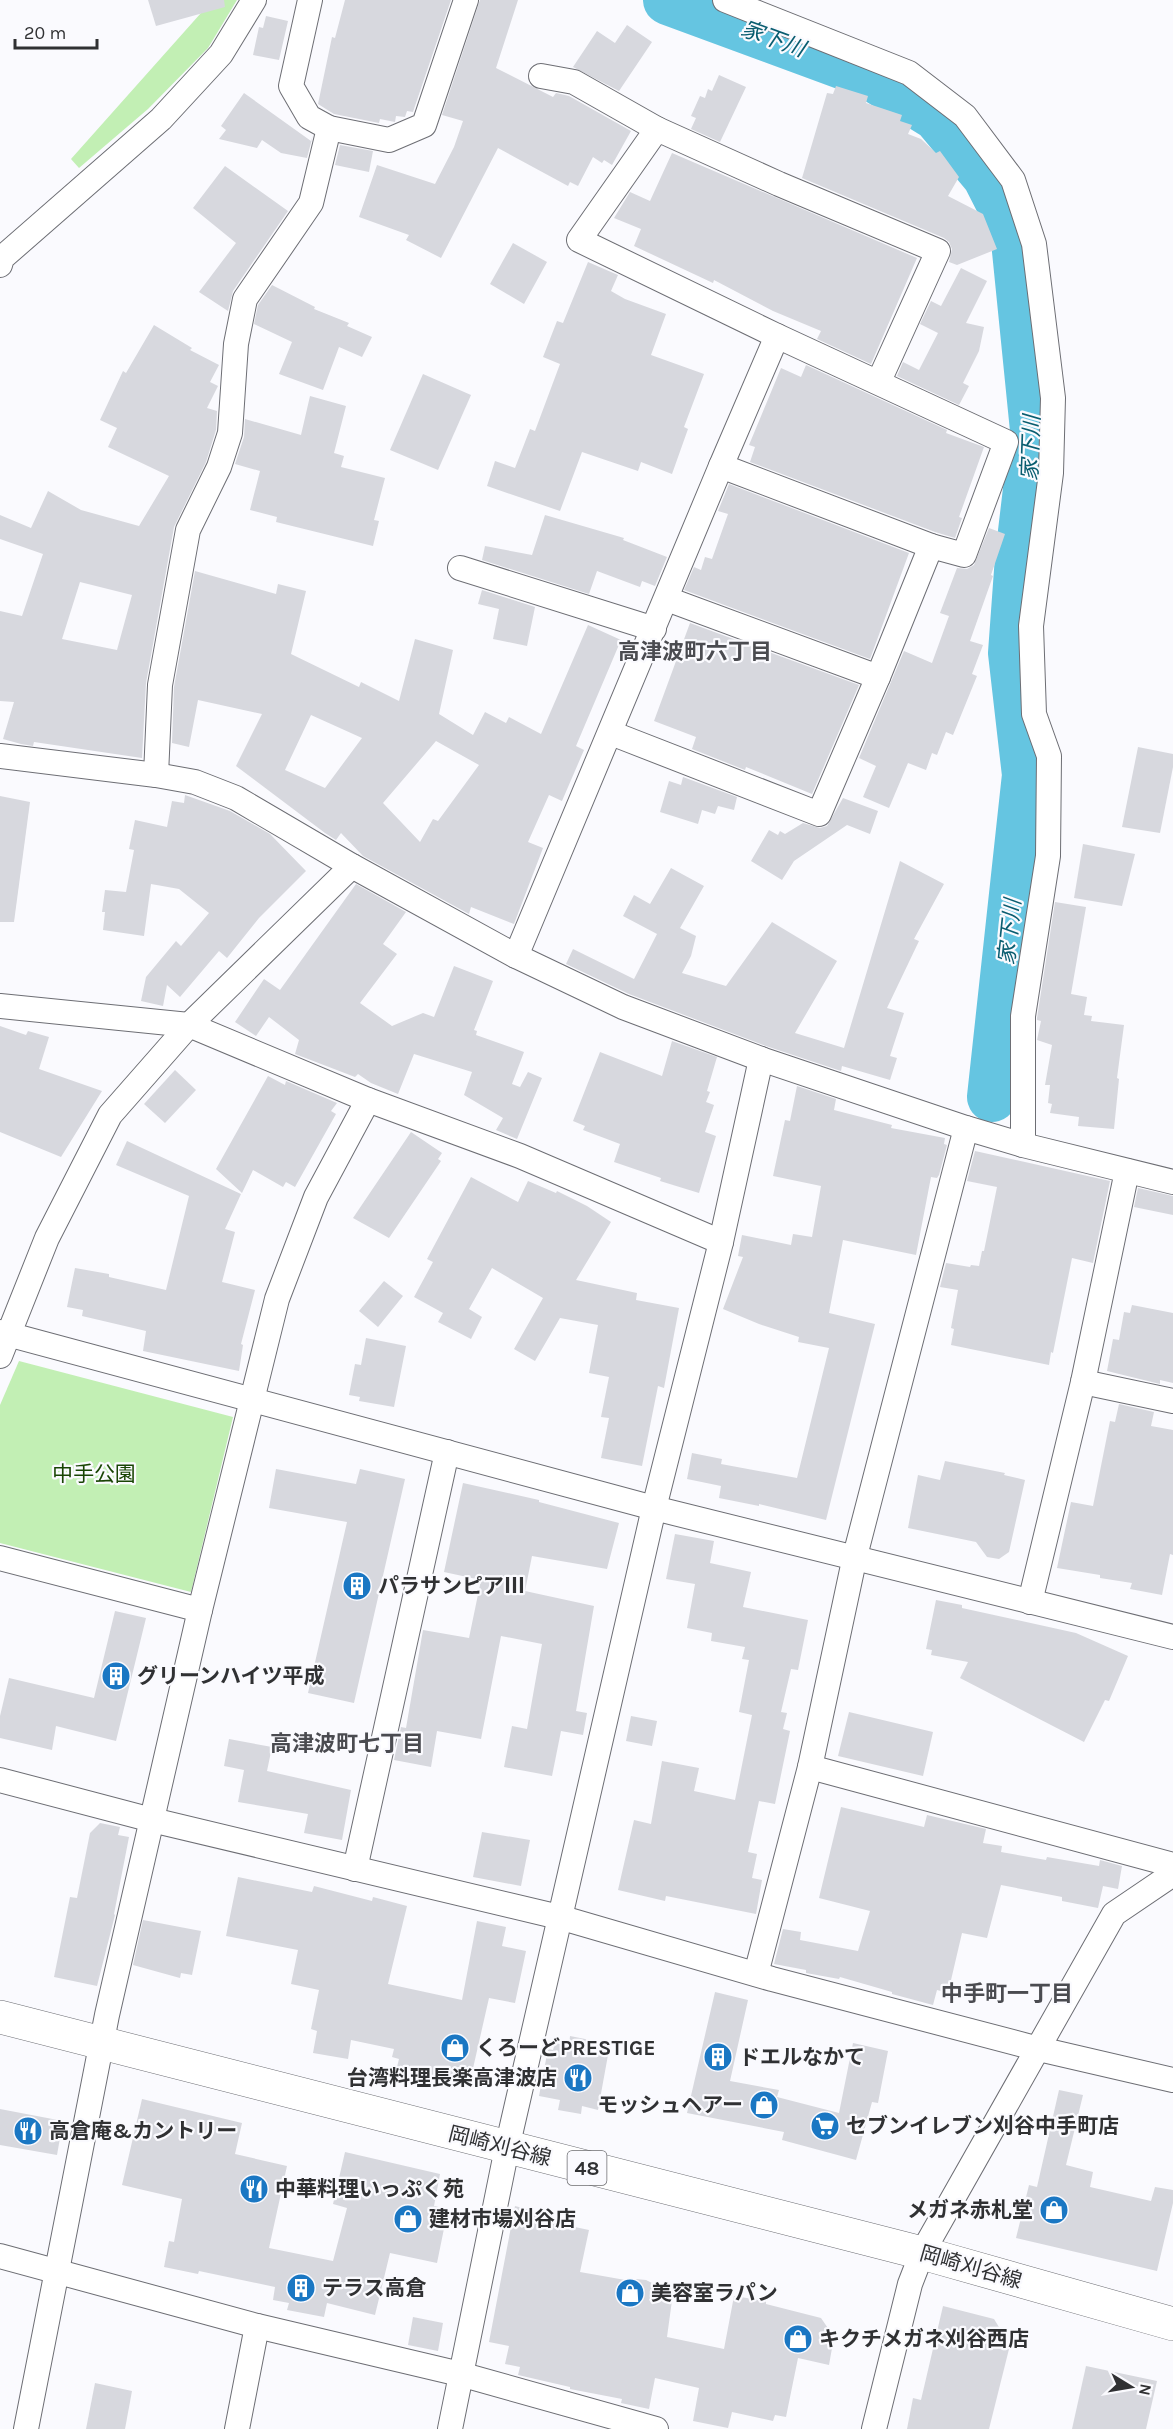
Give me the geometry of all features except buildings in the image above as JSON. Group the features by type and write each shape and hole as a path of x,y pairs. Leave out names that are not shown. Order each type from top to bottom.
{"main road":[{"name":"岡崎刈谷線","path":"0,2017 922,2253 1173,2324"}],"street":[{"path":"0,265 2,258 161,119 221,54 254,0"},
{"path":"310,0 291,86 309,117 329,128 389,140 423,125 466,0"},
{"path":"725,0 909,73 965,116 1013,180 1034,244 1053,398 1051,473 1031,626 1034,714 1049,756 1048,845 1023,1016 1023,1145"},
{"path":"541,76 574,82 657,129 779,184 938,251 879,381"},
{"path":"156,775 160,685 188,530 219,467 230,433 236,344 245,299 311,203 329,128"},
{"path":"657,129 579,240 777,336 879,381 1006,442 964,555 931,546 721,466"},
{"path":"516,956 777,336"},
{"path":"610,733 819,814 931,546"},
{"path":"460,568 654,629"},
{"path":"667,599 878,677"},
{"path":"0,756 156,775 195,783 236,798 351,866 516,956 623,1007 761,1059 966,1128 1023,1145 1173,1182"},
{"path":"351,866 189,1025 110,1115 47,1238 3,1341 252,1400 654,1508 855,1556 1173,1637"},
{"path":"0,1006 189,1025 368,1100 520,1156 721,1242"},
{"path":"450,2429 507,2148 654,1508 721,1242 761,1059"},
{"path":"26,2429 102,2044 200,1610 277,1299 316,1197 368,1100"},
{"path":"756,1974 810,1767 855,1556 966,1128"},
{"path":"1030,1602 1083,1382 1127,1171"},
{"path":"1083,1382 1173,1401"},
{"path":"355,1869 447,1452"},
{"path":"0,1558 200,1610"},
{"path":"810,1767 1173,1865"},
{"path":"0,1780 153,1820 560,1917 756,1974 1039,2049 1173,2080"},
{"path":"874,2429 910,2284 922,2253 1114,1914 1173,1874"},
{"path":"0,2256 256,2326 460,2374 656,2429"},
{"path":"237,2429 256,2326"}],"green space":[{"path":"209,0 237,0 208,48 148,109 79,168 71,159 209,4"},
{"name":"中手公園","path":"19,1361 233,1417 191,1592 0,1543 0,1405"}],"waterway":[{"name":"家下川","path":"668,0 869,74 937,116 987,176 1015,231 1035,430 1020,557 1013,653 1027,775 992,1097"}],"place":[{"name":"パラサンピアⅢ","path":"357,1586"},
{"name":"グリーンハイツ平成","path":"116,1676"},
{"name":"くろーどPRESTIGE","path":"455,2048"},
{"name":"ドエルなかて","path":"718,2057"},
{"name":"台湾料理長楽高津波店","path":"578,2078"},
{"name":"モッシュヘアー","path":"764,2105"},
{"name":"セブンイレブン刈谷中手町店","path":"825,2126"},
{"name":"高倉庵&カントリー","path":"28,2131"},
{"name":"中華料理いっぷく苑","path":"254,2189"},
{"name":"メガネ赤札堂","path":"1054,2210"},
{"name":"建材市場刈谷店","path":"408,2219"},
{"name":"テラス高倉","path":"301,2288"},
{"name":"美容室ラパン","path":"630,2293"},
{"name":"キクチメガネ刈谷西店","path":"798,2339"}],"district":[{"name":"高津波町六丁目","path":"695,652"},
{"name":"高津波町七丁目","path":"347,1744"},
{"name":"中手町一丁目","path":"1007,1994"}]}
